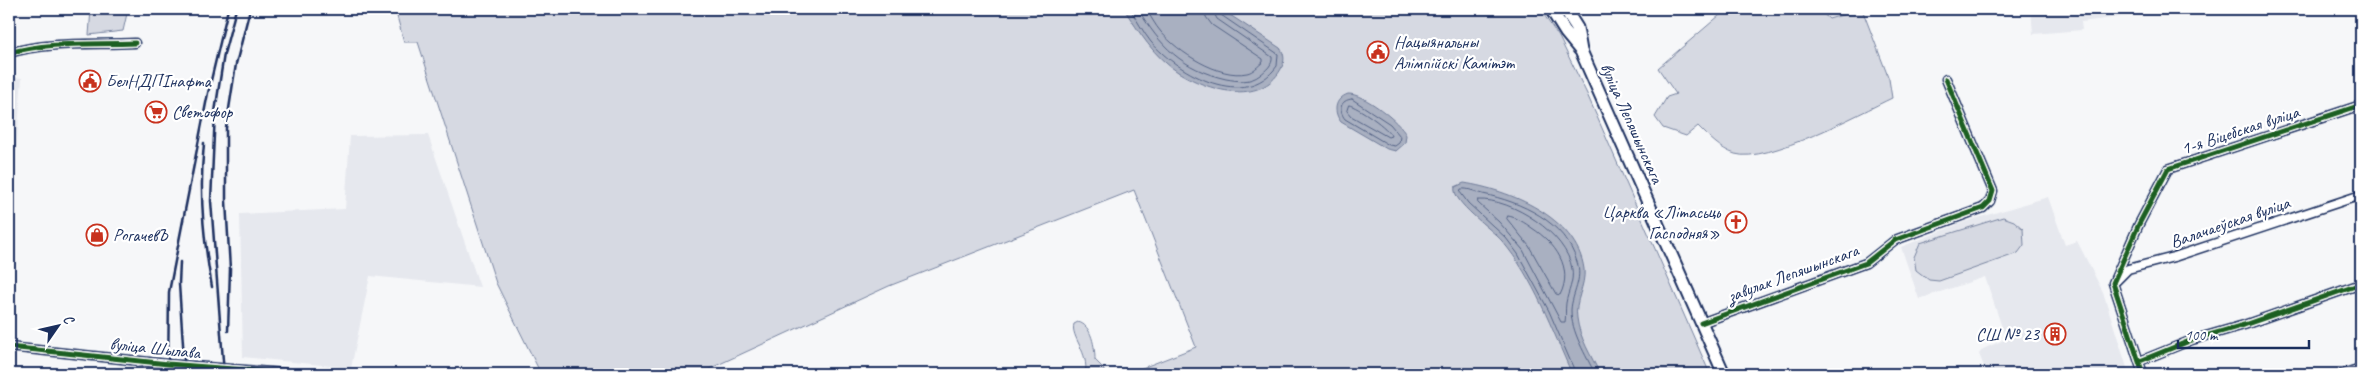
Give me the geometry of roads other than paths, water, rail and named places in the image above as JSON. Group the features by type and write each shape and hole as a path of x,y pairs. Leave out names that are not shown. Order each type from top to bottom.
{"main road":[{"name":"вуліца Лепяшынскага","path":"1552,9 1566,34 1581,51"},
{"name":"вуліца Лепяшынскага","path":"1565,9 1576,28 1581,51 1724,374"}],"street":[{"path":"9,53 22,49 136,43"},
{"name":"завулак Лепяшынскага","path":"1701,322 1866,263 1895,240 1983,208 1990,201 1993,192 1946,79"},
{"name":"1-я Віцебская вуліца","path":"2113,283 2139,224 2168,169 2361,105"},
{"name":"Валачаеўская вуліца","path":"2113,283 2128,269 2174,257 2361,195"},
{"path":"2113,283 2143,374"},
{"path":"2140,361 2192,340 2244,325 2361,284"},
{"name":"вуліца Шылава","path":"9,347 168,364 298,374"},
{"path":"2342,374 2361,368"}],"water":[{"path":"1124,9 1221,9 1280,48 1284,55 1284,61 1281,69 1272,81 1260,88 1232,92 1218,89 1190,79 1169,66 1148,43"},
{"path":"1348,94 1363,98 1389,116 1406,135 1405,143 1396,151 1387,149 1341,122 1338,118 1336,106 1343,96"},
{"path":"1464,183 1501,192 1520,200 1538,209 1555,221 1569,235 1579,251 1584,269 1577,306 1578,325 1583,340 1600,374 1572,374 1542,305 1524,271 1502,241 1465,208 1455,193 1455,187"}],"railway":[{"path":"168,374 169,292 208,93 228,9"},
{"path":"224,374 211,201 215,112 224,54 236,9"},
{"path":"228,331 230,269 226,201 226,128 236,64 250,9"},
{"path":"204,143 203,215 212,287"},
{"path":"180,262 179,284 185,374"}],"place":[{"name":"Нацыянальны Алімпійскі Камітэт","path":"1378,52"},
{"name":"БелНДПІнафта","path":"90,81"},
{"name":"Светофор","path":"156,112"},
{"name":"Царква «Літасьць Гасподняя»","path":"1736,222"},
{"name":"РогачевЪ","path":"97,235"},
{"name":"СШ № 23","path":"2055,334"}]}
